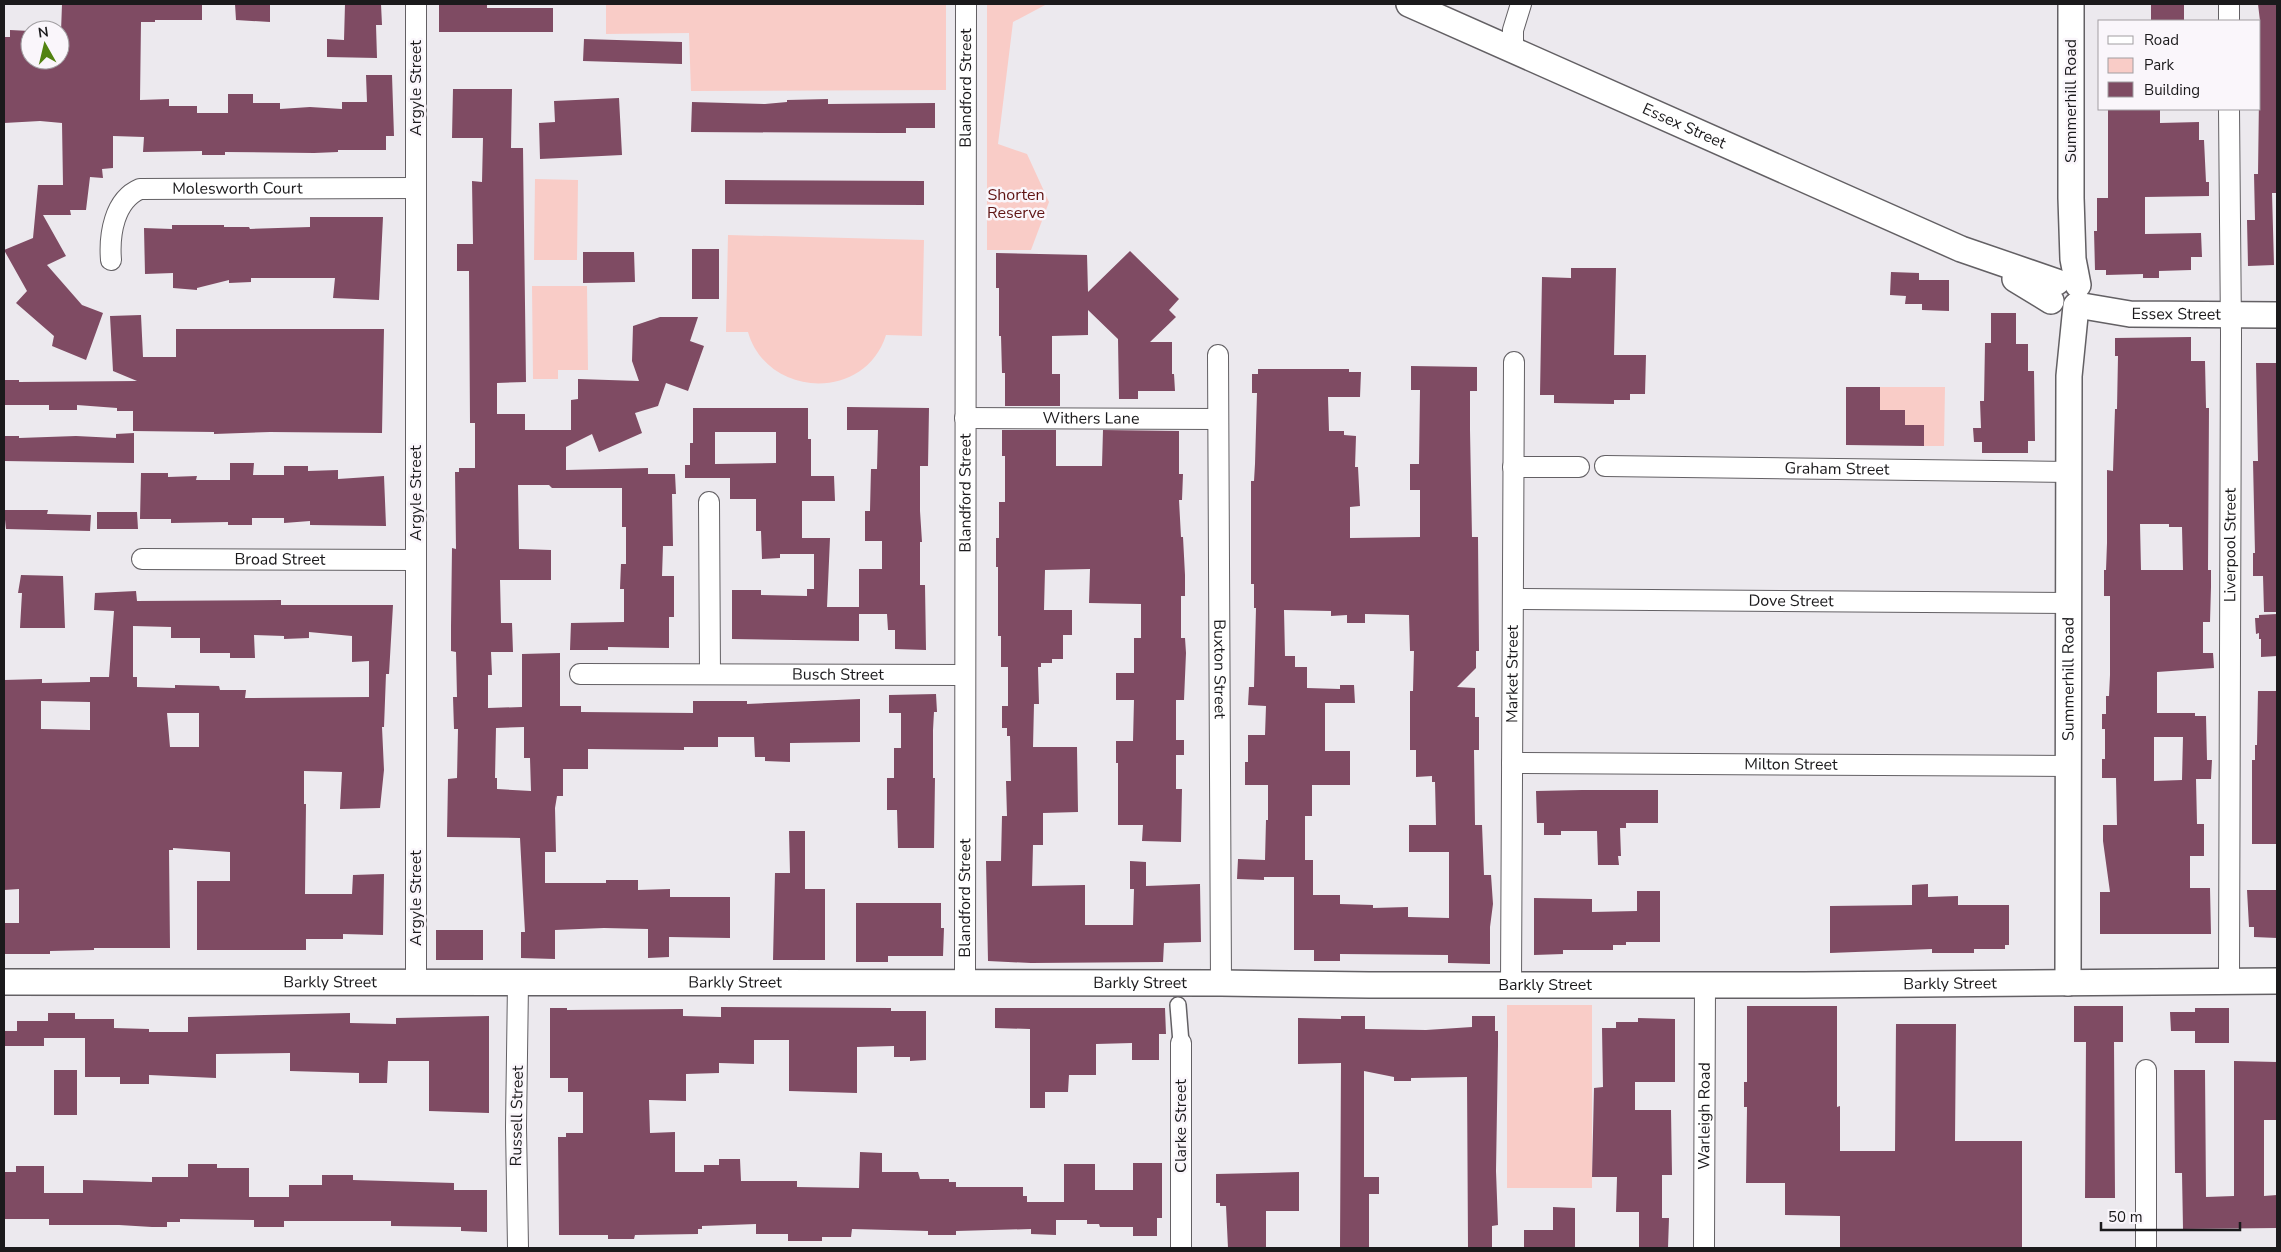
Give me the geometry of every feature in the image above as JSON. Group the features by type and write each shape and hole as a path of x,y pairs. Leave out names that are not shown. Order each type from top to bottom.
{"street":[{"name":"Argyle Street","path":"416,4 416,983"},
{"name":"Blandford Street","path":"965,983 966,4"},
{"name":"Essex Street","path":"1409,4 1961,249 2026,273 2066,294 2135,301 2230,307 2277,315"},
{"path":"1513,51 1513,30 1521,4"},
{"name":"Summerhill Road","path":"2068,983 2069,376 2066,294 2071,198 2071,4"},
{"path":"2229,4 2229,20"},
{"name":"Liverpool Street","path":"2229,110 2229,981"},
{"name":"Molesworth Court","path":"110,260 112,227 127,198 131,193 140,189 416,188"},
{"name":"Essex Street","path":"2230,307 2277,298"},
{"name":"Buxton Street","path":"1218,355 1221,983"},
{"name":"Market Street","path":"1511,985 1514,362"},
{"name":"Withers Lane","path":"965,418 1218,419"},
{"name":"Graham Street","path":"1605,466 2069,472"},
{"path":"1513,467 1579,467"},
{"path":"709,502 710,673"},
{"name":"Broad Street","path":"142,559 416,560"},
{"name":"Dove Street","path":"1513,599 2069,603"},
{"name":"Busch Street","path":"580,674 965,675"},
{"name":"Milton Street","path":"1512,763 2069,766"},
{"name":"Barkly Street","path":"4,982 1221,983 1369,986 2277,981"},
{"name":"Russell Street","path":"518,983 516,1127 518,1248"},
{"name":"Warleigh Road","path":"1704,1248 1705,984"},
{"name":"Clarke Street","path":"1178,1005 1181,1043 1181,1248"},
{"path":"2146,1070 2146,1248"}],"green space":[{"path":"606,4 946,4 946,90 691,91 689,33 606,34"},
{"name":"Shorten Reserve","path":"987,4 1047,4 1013,22 998,144 1027,154 1049,202 1031,250 987,250"},
{"path":"535,179 578,180 577,260 534,260"},
{"path":"728,235 924,240 922,336 886,335 875,357 858,372 838,381 816,383 794,380 775,370 759,354 748,332 726,332"},
{"path":"532,286 587,286 588,370 558,370 558,379 533,379"},
{"path":"1880,387 1945,387 1944,446 1924,446 1924,425 1905,446 1905,410 1880,410"},
{"path":"1507,1005 1592,1005 1592,1188 1507,1188"}],"building":[{"path":"62,4 202,4 202,20 155,20 155,22 141,22 140,100 169,99 169,106 197,106 197,113 228,113 228,94 253,94 253,103 280,103 280,109 310,107 342,109 342,102 367,102 366,75 392,75 394,136 386,136 386,150 338,150 338,152 314,153 225,152 225,155 202,155 202,151 143,152 144,137 113,136 113,168 102,169 103,178 90,177 86,210 70,210 71,215 43,215 66,256 47,265 82,305 103,313 86,360 52,346 54,336 16,303 27,291 4,250 33,238 38,185 63,185 62,123 40,121 4,123 4,37 10,37 10,30 20,30 20,70 70,70 70,20 61,20"},
{"path":"235,4 270,4 270,22 236,20"},
{"path":"345,4 381,4 382,25 376,25 377,58 327,57 327,39 344,40"},
{"path":"439,4 487,4 487,8 553,8 553,32 439,32"},
{"path":"2151,4 2184,4 2184,20 2151,20"},
{"path":"2258,4 2277,4 2277,193 2272,193 2274,265 2248,266 2247,220 2255,220 2254,174 2258,174 2259,110 2261,110"},
{"path":"584,39 682,42 682,64 583,61"},
{"path":"453,89 512,89 511,148 523,148 526,382 497,383 497,414 525,414 525,430 571,430 571,400 578,399 578,379 639,381 632,361 633,326 660,317 698,317 690,341 704,346 688,391 666,383 658,406 635,413 642,433 599,452 592,434 566,447 566,470 648,468 648,474 675,474 676,494 672,494 673,546 663,546 662,576 674,576 674,617 669,617 669,648 608,647 608,650 570,650 571,623 624,622 624,589 620,589 621,564 626,564 626,527 622,527 622,488 552,488 549,485 518,485 519,549 551,550 551,580 500,580 501,623 512,623 513,652 491,652 492,675 488,675 488,708 522,707 522,654 560,653 560,706 581,706 581,712 693,713 693,701 747,701 747,704 860,699 860,742 790,743 790,762 765,761 765,757 755,757 754,737 718,737 718,747 684,747 684,750 588,749 588,769 563,769 563,796 557,796 555,808 556,852 545,852 545,883 606,883 606,880 638,880 638,890 670,889 670,897 730,897 730,938 669,937 669,957 648,958 648,929 604,928 555,930 555,959 521,958 521,932 525,932 520,838 447,837 448,779 457,778 458,729 454,729 453,697 457,697 456,652 451,651 452,548 456,549 455,472 459,472 459,468 475,468 475,423 470,423 469,271 457,271 457,244 473,244 472,181 482,182 483,138 452,138","holes":["524,727 524,758 530,758 531,791 497,789 497,778 495,778 496,728"]},
{"path":"619,98 622,155 540,159 539,123 555,122 554,101"},
{"path":"828,99 828,104 935,103 935,128 906,128 906,133 691,132 692,102 765,104 787,102 787,100"},
{"path":"2108,110 2160,110 2160,123 2199,122 2199,140 2204,140 2206,182 2209,182 2209,196 2145,197 2145,234 2201,233 2202,257 2191,257 2191,270 2159,271 2159,278 2143,278 2143,274 2106,275 2106,270 2095,270 2094,231 2097,231 2097,198 2108,198"},
{"path":"725,180 924,181 924,205 725,204"},
{"path":"310,217 383,217 379,300 333,298 335,278 251,278 251,282 229,283 229,280 197,288 197,290 173,288 173,273 145,274 144,228 172,229 172,225 224,225 224,227 249,227 250,229 310,227"},
{"path":"692,249 719,249 719,299 692,299"},
{"path":"1130,251 1179,299 1169,310 1176,317 1150,342 1172,342 1172,374 1174,374 1175,391 1138,391 1138,399 1119,399 1118,339 1088,310 1088,335 1052,336 1052,374 1060,374 1060,406 1005,406 1005,373 1002,373 1001,336 999,336 999,288 996,288 996,253 1087,255 1088,292"},
{"path":"583,252 634,252 635,282 583,283"},
{"path":"1571,268 1616,268 1614,355 1646,355 1645,394 1630,394 1630,400 1614,400 1614,404 1554,403 1554,395 1540,395 1542,277 1571,278"},
{"path":"1891,272 1919,273 1919,280 1949,280 1949,311 1922,310 1922,304 1905,304 1906,296 1890,295"},
{"path":"1991,313 2016,313 2016,344 2028,344 2028,371 2034,371 2035,441 2028,441 2028,453 1982,453 1982,442 1974,442 1973,428 1981,428 1980,401 1984,401 1985,343 1991,343"},
{"path":"141,315 143,357 176,357 176,329 384,329 382,433 270,432 214,434 214,432 133,431 133,411 117,411 117,408 77,405 77,410 49,410 49,405 4,405 4,380 19,380 19,382 137,381 113,371 110,316"},
{"path":"2191,337 2191,361 2205,361 2206,408 2209,408 2208,570 2211,570 2211,587 2210,622 2203,622 2203,653 2213,653 2214,668 2157,672 2157,713 2195,713 2195,716 2206,716 2207,760 2212,760 2211,779 2196,779 2197,824 2204,824 2204,856 2190,856 2190,888 2210,888 2211,934 2100,934 2100,892 2110,892 2103,841 2103,825 2117,825 2116,778 2102,778 2102,759 2105,759 2105,729 2102,729 2102,714 2106,714 2106,696 2109,696 2110,675 2110,596 2104,596 2104,570 2106,570 2107,543 2107,470 2113,471 2115,409 2117,409 2118,356 2115,356 2115,338","holes":["2140,524 2169,524 2169,527 2182,527 2183,570 2141,570","2154,737 2183,737 2182,780 2154,781"]},
{"path":"2256,363 2277,363 2277,612 2264,612 2263,576 2253,576 2253,553 2255,553 2253,461 2258,461"},
{"path":"1411,366 1477,367 1477,391 1470,391 1470,430 1472,537 1478,537 1479,651 1476,651 1476,668 1457,687 1475,688 1475,717 1479,717 1479,750 1474,750 1475,825 1482,825 1484,875 1491,875 1493,904 1490,927 1490,964 1448,963 1448,955 1340,954 1340,961 1314,961 1314,950 1294,950 1294,877 1264,877 1264,880 1237,879 1238,859 1265,860 1266,820 1268,820 1268,785 1245,785 1245,762 1248,762 1248,735 1265,735 1266,706 1248,705 1249,687 1254,687 1256,608 1254,608 1254,584 1251,584 1251,481 1254,481 1257,393 1252,393 1252,374 1258,374 1258,369 1349,369 1349,372 1361,372 1360,397 1328,397 1329,431 1344,431 1344,435 1356,436 1355,467 1358,467 1360,506 1350,507 1350,538 1420,537 1420,490 1410,490 1410,464 1419,464 1420,390 1411,390","holes":["1284,610 1331,611 1331,616 1347,615 1347,623 1365,623 1365,614 1409,615 1410,651 1414,651 1413,691 1410,691 1410,750 1416,750 1416,777 1432,776 1432,782 1435,782 1436,825 1409,825 1409,852 1449,852 1449,918 1408,917 1408,907 1373,908 1373,905 1340,904 1340,895 1313,895 1313,860 1305,860 1305,816 1312,816 1312,785 1350,785 1350,751 1325,751 1325,703 1355,703 1354,685 1340,685 1340,689 1307,688 1307,667 1295,667 1295,656 1285,656"]},
{"path":"1846,387 1880,387 1880,410 1905,410 1905,425 1924,425 1924,446 1846,445"},
{"path":"847,407 929,408 928,466 920,466 922,542 920,542 920,585 925,585 926,650 895,649 895,630 888,630 887,614 859,614 859,569 882,569 882,541 865,541 865,511 870,511 871,469 877,469 878,430 847,430"},
{"path":"693,408 808,408 808,439 811,439 811,476 834,476 835,501 802,501 802,538 830,538 827,607 859,607 859,641 732,639 732,590 761,590 761,595 807,596 807,589 814,589 814,554 780,554 780,558 762,559 761,531 756,531 756,499 730,499 730,478 685,478 685,465 690,465 690,443 693,443","holes":["715,432 776,432 776,463 715,464"]},
{"path":"1002,430 1056,430 1056,466 1102,466 1103,430 1179,431 1179,474 1183,474 1182,500 1179,500 1185,575 1185,596 1181,596 1181,638 1185,638 1186,653 1184,700 1176,700 1176,740 1184,740 1184,755 1176,755 1176,789 1182,789 1181,842 1142,841 1143,825 1118,825 1116,741 1133,741 1134,700 1116,700 1116,673 1134,673 1134,638 1141,638 1141,604 1089,603 1090,569 1045,570 1044,610 1072,610 1072,635 1063,635 1063,659 1052,659 1052,663 1041,663 1041,667 1038,667 1039,704 1034,704 1033,747 1077,747 1078,812 1043,813 1043,845 1033,845 1032,886 1085,885 1085,925 1133,925 1134,889 1130,889 1130,861 1146,862 1146,886 1200,884 1201,942 1164,943 1163,962 1031,963 988,961 986,861 1001,861 1002,816 1007,816 1006,781 1011,781 1010,736 1007,736 1007,728 1002,728 1002,706 1008,706 1008,667 1001,667 1001,636 998,636 998,567 996,567 996,538 999,538 999,502 1005,502 1005,456 1002,456"},
{"path":"134,433 134,463 4,461 4,436 19,436 19,438 76,436 116,438 116,434"},
{"path":"230,463 254,463 253,475 284,475 284,466 308,466 308,471 338,470 338,479 384,476 386,526 310,525 310,521 284,523 284,518 252,518 252,525 228,525 228,522 171,523 171,519 140,519 141,473 168,473 168,477 197,476 196,480 230,480"},
{"path":"4,510 48,510 47,514 91,515 90,531 6,529"},
{"path":"97,512 137,512 138,529 97,529"},
{"path":"21,575 63,576 65,628 20,628 22,593 18,593"},
{"path":"136,591 137,601 281,600 281,605 393,605 389,674 386,674 384,727 382,727 384,770 380,808 340,809 342,772 304,771 304,804 306,804 305,894 352,894 353,875 384,874 383,935 343,934 343,939 306,939 306,950 197,950 197,881 230,881 230,852 173,848 173,850 169,850 170,948 94,948 94,950 50,951 50,954 4,954 4,923 19,923 19,889 4,890 4,680 42,679 42,683 90,682 90,677 109,677 114,611 94,610 95,593","holes":["133,626 171,627 171,638 200,638 200,653 230,653 230,658 255,658 254,635 284,636 284,639 309,638 309,632 352,636 352,662 369,661 369,697 245,698 246,690 220,690 219,686 175,685 175,688 137,687 137,677 133,677","41,701 90,702 90,730 41,729","167,713 199,713 199,747 170,747"]},
{"path":"2277,614 2277,656 2261,657 2261,639 2259,639 2259,633 2256,634 2255,618 2259,618 2259,615"},
{"path":"2258,691 2277,691 2277,844 2252,844 2252,760 2255,760 2255,745 2257,745"},
{"path":"936,694 937,712 934,712 933,730 933,778 935,778 934,848 898,848 897,810 887,810 887,778 894,778 894,748 901,748 901,713 889,713 889,695"},
{"path":"1658,790 1658,823 1626,823 1626,828 1620,828 1621,856 1618,856 1619,865 1598,865 1597,831 1561,831 1561,835 1544,835 1544,823 1537,823 1536,791"},
{"path":"789,831 805,831 805,889 825,889 825,960 773,960 775,873 790,873"},
{"path":"1928,884 1928,897 1958,896 1958,905 2009,905 2009,945 2005,945 2005,949 1974,949 1974,953 1932,953 1932,949 1830,953 1830,906 1912,905 1912,885"},
{"path":"2247,890 2277,890 2277,938 2254,937 2254,927 2249,927"},
{"path":"1637,891 1660,891 1660,942 1626,942 1626,945 1613,945 1613,950 1563,950 1563,954 1534,955 1534,898 1592,899 1592,912 1637,911"},
{"path":"856,903 941,903 941,928 944,928 943,956 888,956 888,962 856,962"},
{"path":"436,930 483,930 483,960 436,960"},
{"path":"1747,1006 1837,1006 1837,1107 1840,1106 1840,1151 1895,1151 1896,1024 1956,1024 1955,1141 2022,1141 2022,1248 1840,1248 1840,1216 1785,1215 1785,1183 1746,1183 1747,1107 1744,1107 1744,1082 1747,1082"},
{"path":"2074,1006 2123,1006 2123,1042 2114,1042 2115,1198 2085,1198 2086,1042 2074,1042"},
{"path":"721,1007 891,1008 891,1011 926,1011 926,1060 910,1061 910,1057 894,1057 894,1046 857,1047 857,1093 789,1091 789,1040 754,1040 754,1064 719,1063 719,1073 686,1074 686,1101 649,1100 650,1133 675,1132 675,1172 704,1172 704,1165 719,1165 719,1159 740,1159 741,1181 797,1181 797,1187 859,1188 860,1152 882,1153 882,1172 918,1172 920,1179 949,1179 949,1182 956,1182 956,1187 1023,1187 1023,1196 1027,1196 1027,1202 1064,1202 1064,1164 1095,1164 1095,1190 1133,1190 1133,1163 1162,1163 1162,1218 1157,1218 1157,1236 1133,1236 1133,1227 1100,1227 1099,1224 1087,1224 1087,1220 1056,1220 1056,1235 1031,1234 1031,1229 956,1231 956,1235 928,1235 928,1231 852,1229 851,1237 822,1237 822,1241 788,1241 788,1234 756,1234 756,1224 702,1226 702,1229 698,1229 698,1234 635,1235 634,1239 608,1239 608,1235 559,1235 558,1137 566,1137 566,1133 583,1133 583,1092 568,1092 568,1078 550,1078 550,1008 567,1008 567,1010 683,1009 683,1016 721,1017"},
{"path":"995,1008 1165,1008 1166,1034 1159,1034 1159,1060 1132,1060 1132,1043 1096,1044 1096,1075 1069,1075 1068,1092 1045,1092 1045,1108 1030,1108 1030,1029 995,1028"},
{"path":"2195,1008 2229,1008 2229,1043 2195,1043 2195,1031 2171,1031 2170,1012 2195,1012"},
{"path":"48,1013 75,1013 75,1019 114,1019 114,1028 149,1029 149,1032 188,1032 188,1017 350,1013 350,1023 396,1024 396,1018 489,1016 489,1113 429,1111 429,1061 388,1061 387,1083 359,1083 359,1073 290,1071 290,1053 216,1054 216,1078 149,1075 149,1084 120,1084 120,1077 85,1077 85,1038 44,1038 44,1046 4,1046 4,1031 17,1031 17,1021 48,1021"},
{"path":"1341,1016 1365,1016 1365,1029 1426,1030 1472,1027 1472,1016 1495,1016 1495,1031 1498,1031 1496,1171 1498,1225 1492,1226 1492,1248 1468,1248 1467,1077 1411,1078 1411,1081 1394,1081 1394,1077 1364,1071 1364,1177 1379,1177 1379,1194 1369,1194 1369,1248 1340,1248 1341,1063 1298,1064 1298,1018 1341,1019"},
{"path":"1638,1018 1675,1019 1675,1082 1635,1082 1635,1110 1671,1110 1672,1175 1662,1175 1662,1218 1669,1218 1668,1248 1639,1248 1639,1212 1616,1212 1617,1177 1592,1177 1594,1088 1603,1087 1602,1028 1616,1028 1616,1022 1638,1022"},
{"path":"2234,1061 2277,1062 2277,1120 2264,1120 2264,1196 2277,1195 2277,1228 2183,1229 2182,1173 2175,1173 2174,1070 2205,1070 2206,1197 2234,1196"},
{"path":"54,1070 77,1070 77,1115 54,1115"},
{"path":"188,1164 217,1164 217,1168 249,1168 249,1197 289,1197 289,1185 322,1185 322,1175 353,1175 353,1180 454,1183 454,1190 487,1190 487,1232 461,1231 461,1227 391,1226 391,1221 284,1221 284,1227 254,1227 254,1220 180,1219 180,1222 167,1222 167,1227 152,1227 49,1225 49,1219 4,1219 4,1172 16,1172 16,1166 44,1166 44,1193 83,1193 83,1180 152,1182 152,1177 188,1177"},
{"path":"1299,1172 1299,1211 1266,1211 1266,1248 1228,1248 1226,1206 1220,1206 1220,1203 1216,1203 1216,1174"},
{"path":"1553,1207 1575,1208 1575,1248 1524,1248 1524,1230 1553,1230"}]}
